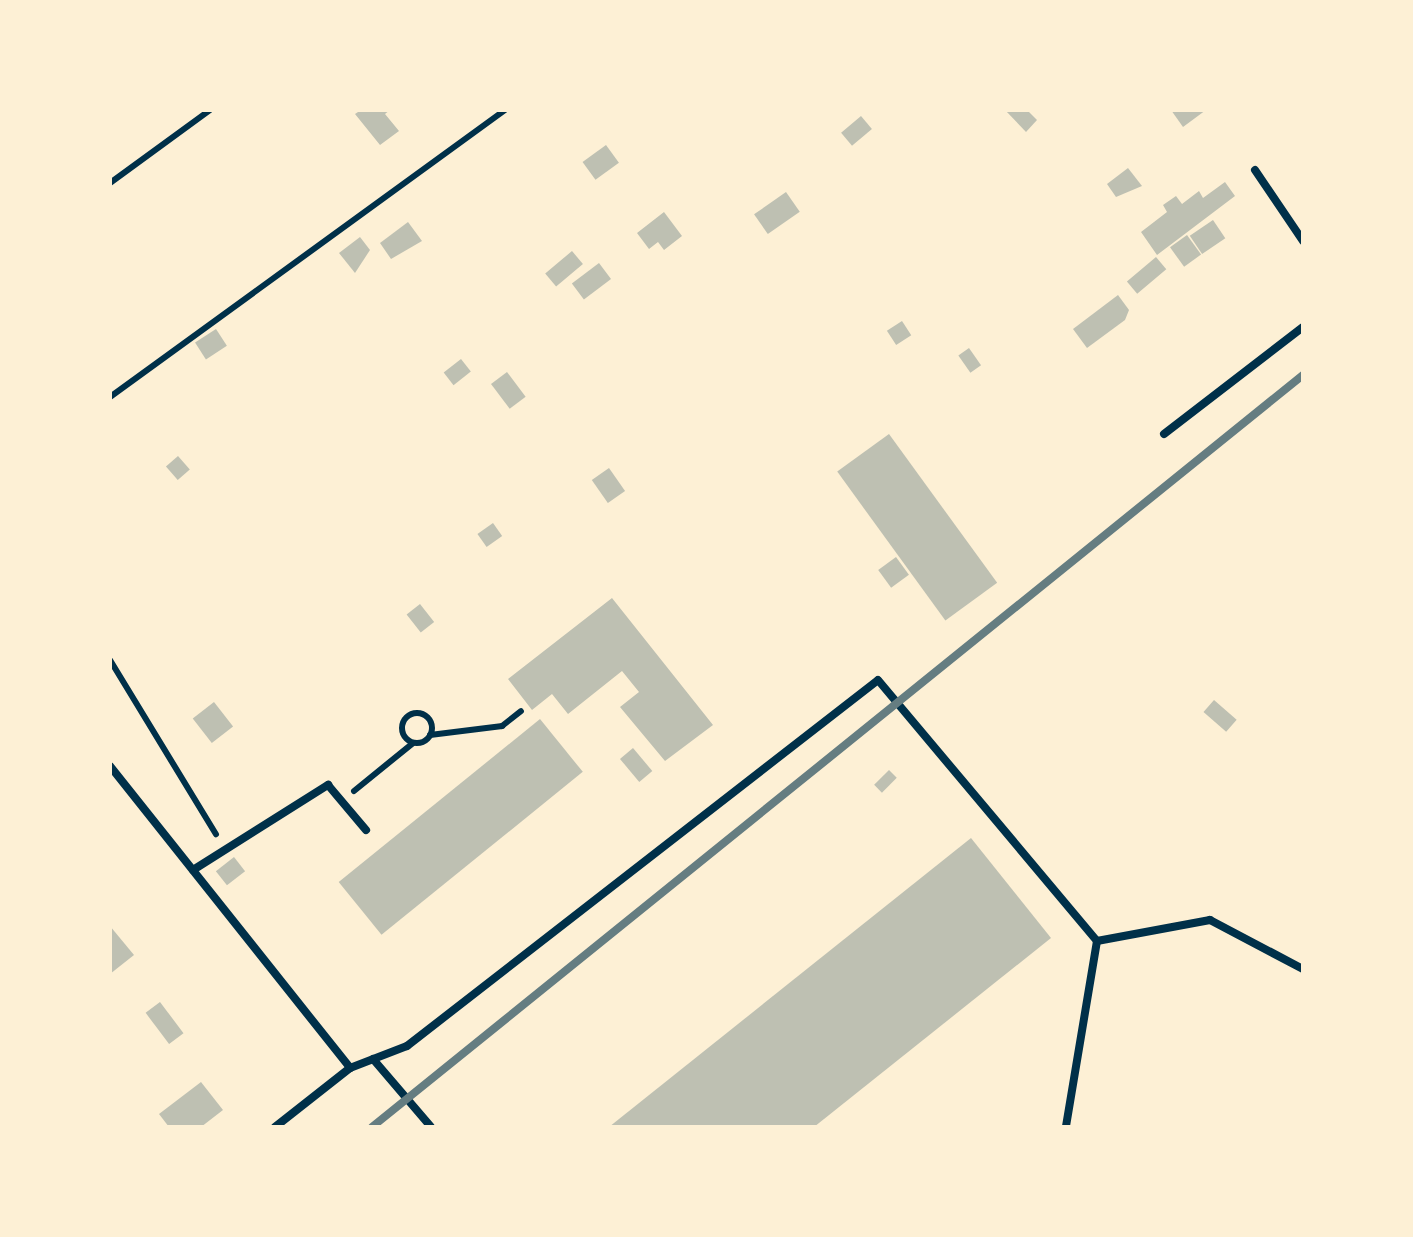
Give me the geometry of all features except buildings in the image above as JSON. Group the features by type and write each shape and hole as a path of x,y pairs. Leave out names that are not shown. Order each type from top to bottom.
{"lane":[{"path":"1256,170 1303,241"},
{"path":"1164,434 1303,327"},
{"path":"275,1127 350,1068 407,1046 878,680 1097,941 1066,1127"},
{"path":"110,766 350,1068"},
{"path":"192,870 328,784 366,830"},
{"path":"1097,941 1210,920 1303,968"},
{"path":"373,1059 432,1127"}],"path":[{"path":"110,183 210,110"},
{"path":"110,397 504,110"},
{"path":"110,660 151,718 225,849"},
{"path":"342,801 413,743 430,735 502,726 521,711"},
{"path":"413,743 401,729 412,714 427,717 430,735"}],"railway":[{"path":"372,1127 1303,375"}]}
